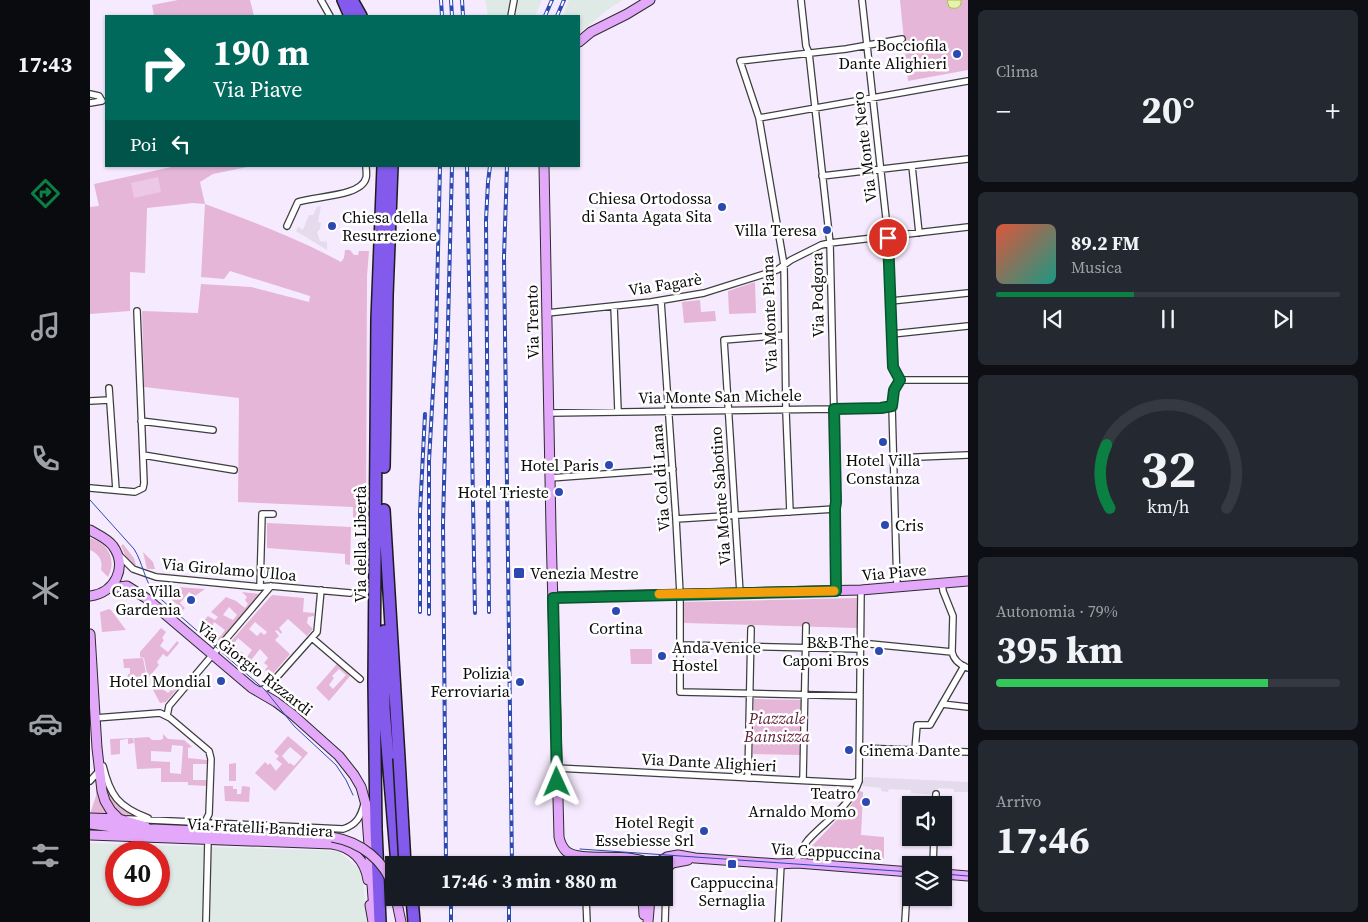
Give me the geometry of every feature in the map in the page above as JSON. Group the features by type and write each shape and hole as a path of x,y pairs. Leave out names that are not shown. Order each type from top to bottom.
{"highway":[{"path":"350,0 350,15"},
{"path":"350,0 359,15"},
{"name":"Via della Libertà","path":"380,922 376,829 374,682 377,319 383,167"},
{"name":"Via della Libertà","path":"392,167 387,306 384,517 404,856"},
{"path":"384,517 384,709 396,856"},
{"path":"402,906 408,922"},
{"path":"413,906 414,922"}],"street":[{"path":"321,0 329,15"},
{"path":"511,15 514,0"},
{"path":"580,41 591,32 650,0"},
{"name":"Via Podgora","path":"801,0 830,243 831,409 836,502 836,591"},
{"name":"Via Monte Nero","path":"862,0 888,236 893,367 900,380"},
{"path":"808,53 867,46 902,39"},
{"name":"Via Monte Piana","path":"790,512 784,265 759,118 740,61 808,53"},
{"path":"759,118 968,81"},
{"path":"90,94 99,96 104,103"},
{"path":"90,103 104,103"},
{"path":"822,176 968,159"},
{"path":"912,166 919,233"},
{"path":"287,226 298,202 358,188 366,179 366,167"},
{"name":"Via Trento","path":"544,167 556,768 560,842"},
{"name":"Via Fagarè","path":"547,312 614,306 704,293 777,270 791,260 830,243 968,227"},
{"path":"891,300 968,293"},
{"name":"Via Col di Lana","path":"661,300 680,594 680,692 750,693"},
{"path":"614,306 618,411"},
{"path":"90,488 135,492 143,488 137,311"},
{"path":"892,334 968,326"},
{"name":"Via Monte Sabotino","path":"740,593 724,340 785,335"},
{"path":"897,587 892,406 894,390 900,380 968,380"},
{"path":"109,388 116,490"},
{"path":"90,401 109,400"},
{"name":"Via Monte San Michele","path":"549,413 618,411 669,414 728,410 881,408 892,406"},
{"path":"141,421 213,430"},
{"path":"143,455 234,470"},
{"path":"894,458 968,455"},
{"path":"550,478 673,469"},
{"path":"676,519 835,509"},
{"path":"260,587 262,514 273,514"},
{"path":"90,604 100,594 110,588 116,579 118,569 115,550 108,540 93,533"},
{"name":"Via Girolamo Ulloa","path":"115,550 133,569 156,578 350,593"},
{"name":"Via Piave","path":"553,598 861,590 968,581"},
{"path":"915,750 917,726 930,725 966,667 953,658 954,616 942,591 942,583"},
{"name":"Via Giorgio Rizzardi","path":"110,588 124,586 134,590 152,603 257,692 286,709 339,756 357,780 367,809 374,922"},
{"path":"167,716 169,706 271,586"},
{"path":"257,692 268,687 316,632 321,590"},
{"path":"794,861 807,842 849,799 859,781 861,590"},
{"path":"90,596 100,594"},
{"path":"803,780 806,626"},
{"path":"748,778 751,630"},
{"path":"90,634 99,771 105,801 111,811 119,818"},
{"path":"312,638 360,679"},
{"path":"680,645 806,648 860,646 952,652"},
{"path":"750,693 860,696"},
{"path":"942,704 968,707"},
{"path":"95,718 160,713 167,716 207,749 211,755 209,814 205,822"},
{"path":"97,748 110,791 124,806 153,824"},
{"path":"860,748 968,752"},
{"name":"Via Dante Alighieri","path":"556,768 852,783 859,781"},
{"path":"90,782 99,771"},
{"path":"341,846 345,838 343,829 354,825 359,819 364,797"},
{"name":"Via Fratelli Bandiera","path":"90,818 119,818 153,824 342,839 361,847 371,854 385,872"},
{"name":"Via Fratelli Bandiera","path":"90,824 134,830 153,824 205,822 343,829"},
{"name":"Via Fratelli Bandiera","path":"90,835 341,846 358,857 365,868 374,922"},
{"path":"206,922 208,840"},
{"name":"Via Cappuccina","path":"560,842 568,852 576,856"},
{"name":"Via Cappuccina","path":"673,856 736,859 781,864 794,861 902,871"},
{"name":"Via Cappuccina","path":"673,863 695,858"},
{"path":"778,922 781,864"},
{"path":"952,875 968,876"},
{"path":"400,906 400,922"},
{"path":"586,906 587,922"},
{"path":"644,906 647,922"},
{"path":"647,922 649,906"},
{"path":"665,906 665,922"},
{"path":"905,922 907,906"}],"shaded area":[{"path":"485,0 542,0 535,15 488,15"},
{"path":"569,0 623,0 580,32 580,15 563,15"},
{"path":"947,0 961,0 961,3 958,8 951,8"},
{"path":"158,177 161,192 134,198 131,183"},
{"path":"321,206 318,222 321,223 320,229 317,232 320,241 327,242 327,250 296,231 298,227 303,230 309,215 313,215 317,207"},
{"path":"864,777 968,782 968,792 954,792 954,789 938,788 938,795 911,793 911,790 889,789 888,792 881,791 881,788 862,786"},
{"path":"90,843 105,843 105,906 170,906 170,846 338,851 362,871 367,922 90,922"}],"green space":[{"path":"178,0 250,0 254,15 154,15 152,5"},
{"path":"900,0 968,0 968,70 908,81"},
{"path":"171,167 247,167 213,174 200,182 205,204 193,203 147,208 145,273 130,272 130,311 90,314 90,207 99,206 94,184"},
{"path":"205,204 257,223 341,262 344,258 345,250 350,250 354,255 358,255 359,251 369,251 367,276 366,521 353,521 353,507 238,502 239,398 144,387 142,311 198,313 201,284 251,287 309,302 310,296 230,271 224,279 201,277"},
{"path":"755,282 756,313 729,314 728,291"},
{"path":"700,300 701,312 715,311 716,321 684,323 682,302"},
{"path":"267,523 351,527 350,565 345,564 345,554 267,548"},
{"path":"90,538 102,544 109,553 112,564 108,577 101,570 100,558 90,550"},
{"path":"123,544 134,558 137,569 127,559 121,546"},
{"path":"143,552 153,562 155,569 147,569"},
{"path":"163,586 205,589 195,596 189,592 180,603 185,608 183,610 161,590"},
{"path":"242,592 260,594 219,641 200,625 208,616 215,620 218,617 211,612 226,597 236,601 245,608 248,604 245,600 247,597","holes":["229,607 237,615 233,620 223,615","214,622 225,630 220,637 210,631"]},
{"path":"272,595 304,598 303,612 314,613 314,616 308,617 307,623 313,629 307,636 288,619 279,628 282,632 281,634 277,630 275,631 279,636 275,640 290,654 271,676 265,670 268,666 264,663 268,658 260,649 247,665 226,647","holes":["255,622 267,632 264,635 261,632 257,636 249,629","238,638 252,650 247,657 233,645"]},
{"path":"857,598 857,628 684,623 683,602"},
{"path":"109,609 126,630 102,632 100,612"},
{"path":"161,628 166,632 160,646 168,652 177,641 179,643 167,657 163,654 157,662 159,665 148,678 144,658 140,657 140,652"},
{"path":"630,649 652,649 652,664 631,664"},
{"path":"143,658 147,679 127,681 130,668 124,668 123,659"},
{"path":"337,664 350,676 329,701 316,688","holes":["339,669 346,675 333,689 329,685 334,678 332,676"]},
{"path":"156,684 168,693 171,690 173,691 178,685 179,687 166,702 160,703 152,688"},
{"name":"Piazzale Bainsizza","path":"754,699 802,700 801,755 753,754"},
{"path":"163,734 168,739 184,740 192,747 188,748 188,758 207,760 207,764 193,764 193,780 207,780 206,786 188,785 188,782 161,782 161,768 137,769 134,738 149,737 152,740 163,739","holes":["172,745 183,746 181,774 170,773 170,762 151,761 151,751 171,752"]},
{"path":"288,736 308,753 275,791 255,773 265,762 268,765 270,763 276,771 282,764 276,759 279,756 274,752","holes":["290,747 302,757 294,766 289,764 282,756"]},
{"path":"133,738 134,743 128,744 128,739 120,740 120,754 111,755 110,739"},
{"path":"236,763 236,781 229,781 229,764"},
{"path":"105,782 112,797 132,815 121,815 114,808 106,792"},
{"path":"97,783 108,815 90,814 96,796"},
{"path":"224,786 233,786 233,789 237,789 237,794 241,794 242,786 250,787 249,802 225,801"},
{"path":"860,791 863,792 861,835 884,837 884,859 815,856 812,852 812,846 851,805"}],"tram line":[{"path":"90,500 134,549 148,583 155,594 265,690 294,726 336,765 353,795"},
{"path":"580,849 902,871"},
{"path":"952,875 968,876"}],"railway":[{"path":"441,0 442,15"},
{"path":"451,0 452,15"},
{"path":"462,0 463,15"},
{"path":"545,15 552,0"},
{"path":"557,15 564,0"},
{"path":"429,614 429,461 436,337 440,167"},
{"path":"446,856 443,524 452,167"},
{"path":"467,167 475,613"},
{"path":"489,612 486,220 490,167"},
{"path":"507,167 504,257 512,856"},
{"path":"420,612 420,512 425,414"},
{"path":"451,906 451,922"},
{"path":"509,906 509,922"}],"slow traffic":[{"path":"659,594 834,591"}],"place":[{"name":"Bocciofila Dante Alighieri","path":"957,54"},
{"name":"Chiesa Ortodossa di Santa Agata Sita","path":"722,207"},
{"name":"Chiesa della Resurrezione","path":"332,226"},
{"name":"Villa Teresa","path":"827,230"},
{"name":"Hotel Villa Constanza","path":"883,442"},
{"name":"Hotel Paris","path":"609,465"},
{"name":"Hotel Trieste","path":"559,492"},
{"name":"Cris","path":"885,525"},
{"name":"Venezia Mestre","path":"519,573"},
{"name":"Casa Villa Gardenia","path":"191,600"},
{"name":"Cortina","path":"616,611"},
{"name":"B&B The Caponi Bros","path":"879,651"},
{"name":"Anda Venice Hostel","path":"662,656"},
{"name":"Hotel Mondial","path":"221,681"},
{"name":"Polizia Ferroviaria","path":"520,682"},
{"name":"Cinema Dante","path":"849,750"},
{"name":"Teatro Arnaldo Momo","path":"866,802"},
{"name":"Hotel Regit Essebiesse Srl","path":"704,831"},
{"name":"Cappuccina Sernaglia","path":"732,864"}],"route":[{"path":"557,782 553,598 650,594 836,591 834,409 892,406 893,393 900,380 893,367 888,238"}]}
